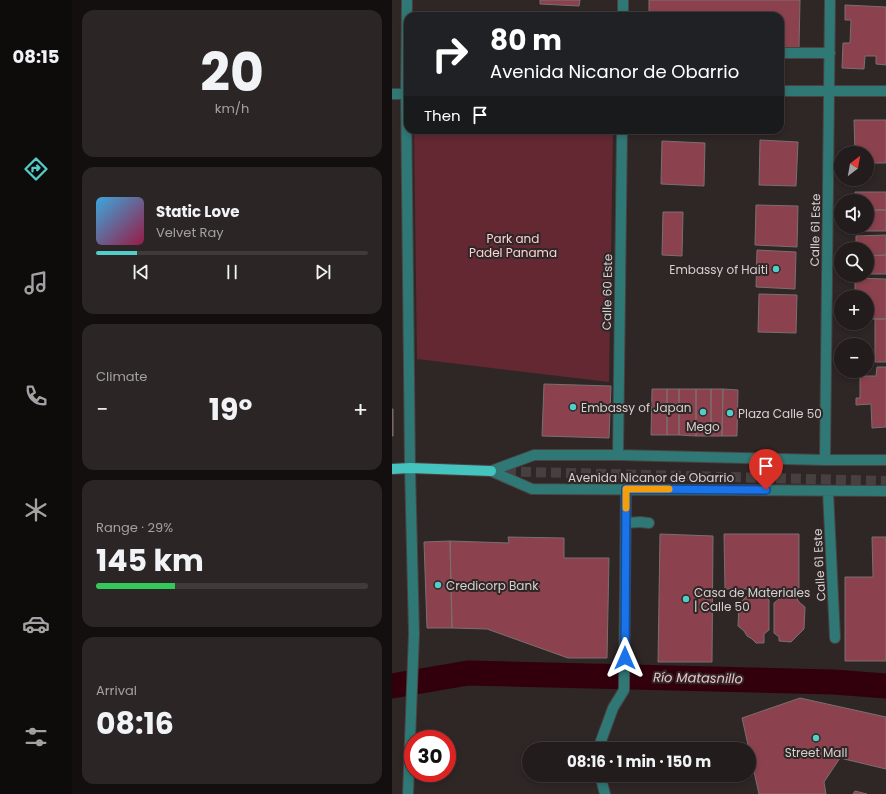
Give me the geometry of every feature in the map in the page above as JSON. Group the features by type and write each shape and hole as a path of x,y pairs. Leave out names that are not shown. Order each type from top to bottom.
{"main road":[{"name":"Avenida Nicanor de Obarrio","path":"392,469 410,468 491,471"}],"street":[{"path":"407,0 407,12"},
{"path":"623,0 623,12"},
{"name":"Calle 61 Este","path":"825,460 830,0"},
{"path":"784,53 830,53"},
{"path":"784,91 886,91"},
{"path":"392,94 404,94"},
{"path":"407,134 410,468 414,633 408,794"},
{"name":"Calle 60 Este","path":"618,455 622,134"},
{"name":"Avenida Nicanor de Obarrio","path":"491,471 534,456 618,455 886,460"},
{"name":"Avenida Nicanor de Obarrio","path":"491,471 532,489 886,491"},
{"path":"601,742 613,708 624,690 626,489"},
{"name":"Calle 61 Este","path":"828,491 835,638"},
{"path":"626,523 649,523"},
{"path":"602,782 605,794"}],"green space":[{"name":"Park and Padel Panama","path":"414,134 613,134 609,382 417,359"}],"building":[{"path":"540,0 580,0 579,6 540,4"},
{"path":"649,0 800,0 799,48 784,48 784,12 649,12"},
{"path":"845,5 886,7 886,65 876,64 876,56 865,56 864,69 842,68 843,43 850,43 851,20 845,20"},
{"path":"854,120 886,120 886,163 874,163 874,146 855,146"},
{"path":"760,140 798,142 796,186 759,185"},
{"path":"662,141 705,143 704,186 661,184"},
{"path":"855,192 886,192 886,210 874,210 874,194 855,194"},
{"path":"756,205 798,206 797,247 755,245"},
{"path":"874,210 886,210 886,231 874,231"},
{"path":"663,212 683,212 682,256 662,255"},
{"path":"886,235 886,255 874,256 874,242 856,242 856,236"},
{"name":"Embassy of Haiti","path":"757,250 796,252 795,289 756,287"},
{"path":"886,255 886,274 874,274 874,256"},
{"path":"874,279 886,279 886,319 874,319 874,290 855,290 855,282 874,282"},
{"path":"759,294 797,295 796,333 758,332"},
{"path":"875,319 886,319 886,362 875,362"},
{"path":"877,367 886,367 886,427 872,428 871,404 856,405 856,398 860,398 860,378 874,378 874,376 876,376"},
{"path":"544,384 611,386 609,438 542,436"},
{"path":"652,389 667,389 667,435 651,435"},
{"path":"667,389 679,389 679,435 667,435"},
{"path":"679,389 696,389 696,436 679,435"},
{"name":"Mego","path":"696,389 711,389 711,436 696,436"},
{"path":"711,389 723,389 722,436 711,436"},
{"name":"Plaza Calle 50","path":"723,389 738,390 737,436 722,436"},
{"path":"393,409 393,436 392,436"},
{"name":"Casa de Materiales | Calle 50","path":"660,534 713,536 712,662 658,662"},
{"path":"724,534 799,534 799,589 725,589"},
{"path":"508,537 564,538 564,558 609,558 607,658 568,658 487,629 452,628 450,541 509,543"},
{"path":"872,537 886,537 886,661 845,661 845,577 873,577"},
{"name":"Credicorp Bank","path":"450,541 452,628 427,628 424,542"},
{"path":"779,590 787,590 805,607 804,629 791,642 779,641 779,637 774,633 774,603 779,599"},
{"path":"752,591 764,592 764,596 769,600 769,630 764,634 764,643 756,643 738,626 739,604"},
{"name":"Street Mall","path":"800,698 886,717 886,769 840,758 824,782 826,794 759,794 756,781 756,742 747,742 742,718"},
{"path":"855,791 867,794 853,794"}],"waterway":[{"name":"Río Matasnillo","path":"392,686 468,673 834,682 886,686"}],"tunnel":[{"path":"491,471 886,481"}],"slow traffic":[{"path":"626,508 626,489 669,489"}],"place":[{"name":"Embassy of Haiti","path":"776,269"},
{"name":"Embassy of Japan","path":"573,407"},
{"name":"Mego","path":"703,412"},
{"name":"Plaza Calle 50","path":"730,413"},
{"name":"Credicorp Bank","path":"438,585"},
{"name":"Casa de Materiales | Calle 50","path":"686,599"},
{"name":"Street Mall","path":"816,738"}],"route":[{"path":"625,658 626,489 766,490"}]}
